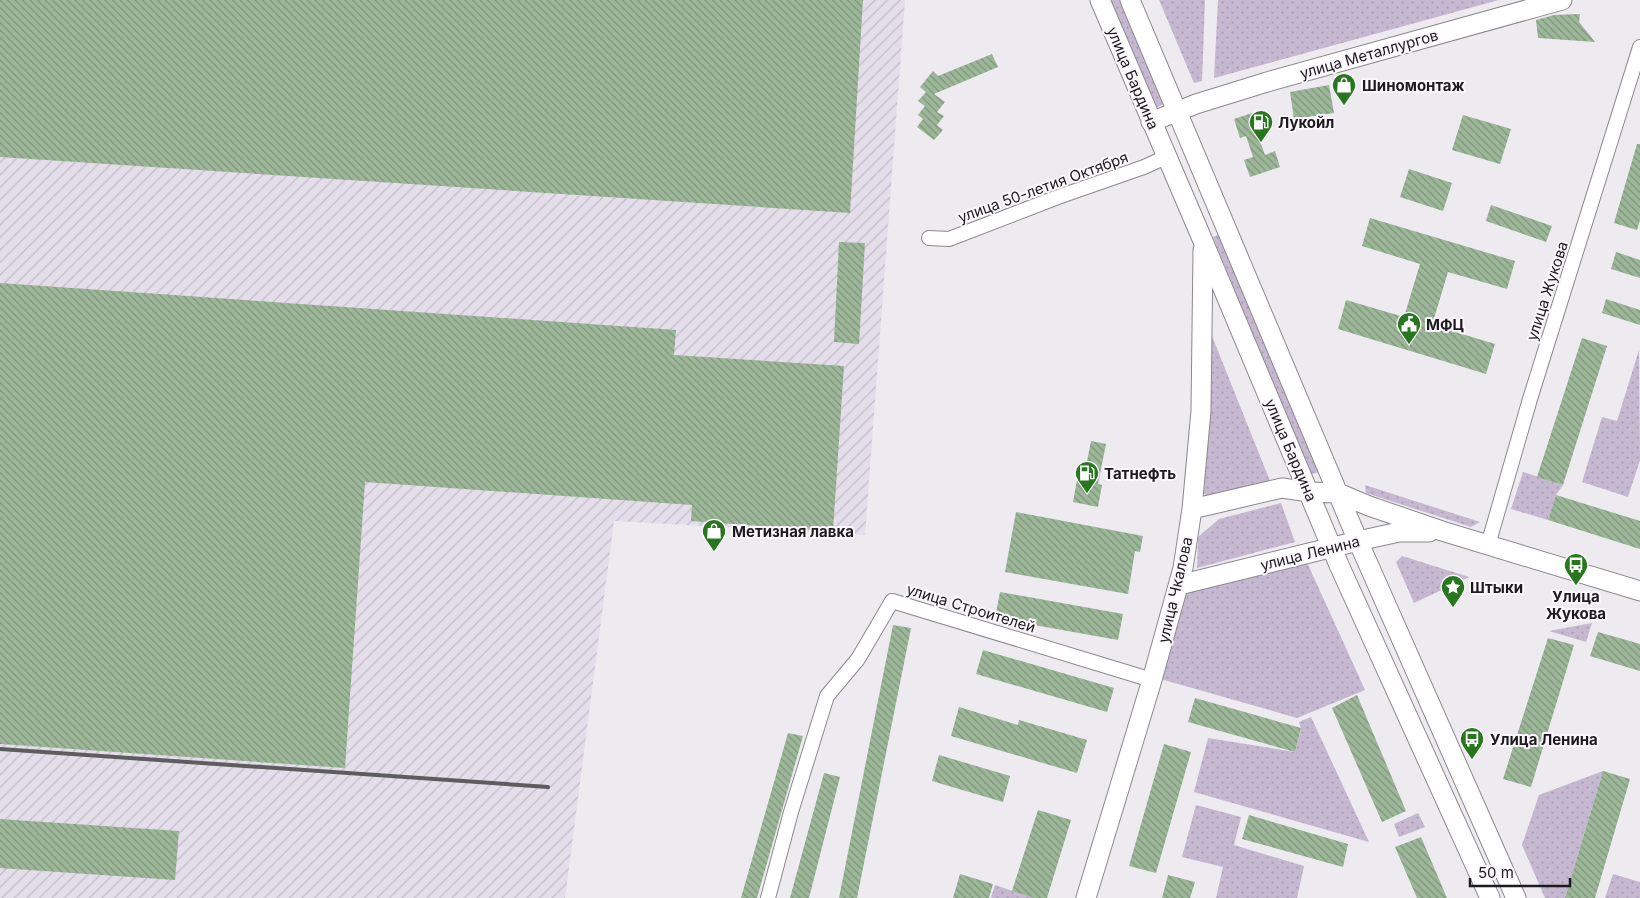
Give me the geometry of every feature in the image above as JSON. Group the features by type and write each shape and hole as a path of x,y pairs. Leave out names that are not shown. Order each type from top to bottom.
{"main road":[{"name":"улица Бардина","path":"1100,0 1332,547 1490,898"},
{"name":"улица Бардина","path":"1130,0 1358,540 1516,898"},
{"name":"улица Металлургов","path":"1151,122 1177,111 1333,63 1562,0"},
{"name":"улица Чкалова","path":"1086,898 1180,585 1192,509 1201,411 1203,241"},
{"name":"улица Ленина","path":"1192,509 1282,488 1309,492 1338,493 1369,506 1442,531 1640,591"},
{"name":"улица Ленина","path":"1180,585 1358,540 1399,532 1442,531"}],"street":[{"name":"улица Жукова","path":"1488,545 1530,399 1640,46"},
{"name":"улица 50-летия Октября","path":"929,238 949,239 1166,158"},
{"name":"улица Строителей","path":"768,898 791,812 827,696 858,659 892,601 1152,680"}],"shaded area":[{"path":"0,0 905,0 865,535 614,521 565,898 0,898"},
{"path":"1111,0 1122,0 1167,103 1157,107"},
{"path":"1159,0 1205,0 1202,81 1194,83"},
{"path":"1218,0 1499,0 1214,78"},
{"path":"1222,233 1322,472 1310,474 1213,237"},
{"path":"1212,336 1272,486 1218,501 1204,494"},
{"path":"1639,350 1640,460 1628,497 1582,482 1602,417 1617,421"},
{"path":"1523,472 1563,485 1556,495 1548,520 1511,509"},
{"path":"1365,485 1480,522 1471,527 1366,493"},
{"path":"1281,503 1295,542 1197,568 1198,537 1219,519"},
{"path":"1402,556 1469,577 1414,603 1396,562"},
{"path":"1305,558 1365,690 1297,718 1157,678 1183,589"},
{"path":"1592,623 1586,642 1549,631"},
{"path":"1311,717 1369,842 1194,792 1208,738 1295,752 1301,729 1299,722"},
{"path":"1603,771 1565,898 1545,898 1522,845 1539,795"},
{"path":"1196,805 1241,817 1234,845 1304,866 1297,898 1216,898 1223,867 1182,857"},
{"path":"1418,813 1425,827 1399,837 1394,824"},
{"path":"1613,874 1640,882 1640,898 1605,898"},
{"path":"995,885 1034,898 991,898"}],"building":[{"path":"0,0 863,0 850,213 0,157"},
{"path":"1580,14 1579,22 1595,42 1538,38 1536,20 1554,15"},
{"path":"992,54 998,67 934,94 945,102 937,112 944,116 937,125 943,130 934,140 917,127 923,119 918,115 925,106 918,101 926,92 920,87 933,71 938,76"},
{"path":"1329,85 1334,113 1294,119 1290,92"},
{"path":"1258,111 1265,130 1257,133 1265,155 1275,151 1280,167 1250,177 1244,160 1253,157 1246,136 1240,138 1234,119"},
{"path":"1463,115 1511,129 1500,164 1452,150"},
{"path":"1637,144 1640,144 1640,220 1637,230 1614,223"},
{"path":"1409,169 1452,183 1443,211 1400,197"},
{"path":"1491,205 1552,226 1546,242 1486,221"},
{"path":"1370,218 1515,261 1507,289 1448,272 1432,325 1495,344 1486,374 1338,329 1346,300 1404,317 1420,264 1362,246"},
{"path":"839,242 865,243 859,344 834,342"},
{"path":"1616,252 1640,260 1640,278 1611,269"},
{"path":"0,283 676,330 674,355 844,366 833,531 691,521 692,505 365,482 345,768 0,744"},
{"path":"1606,299 1640,310 1640,325 1602,313"},
{"path":"1582,338 1607,346 1563,485 1537,477"},
{"path":"1091,441 1106,444 1098,484 1102,485 1098,507 1073,502 1077,480 1083,481"},
{"path":"1556,495 1640,521 1640,549 1548,520"},
{"path":"1016,512 1143,536 1140,552 1135,551 1128,594 1005,572"},
{"path":"1000,592 1123,614 1118,640 995,618"},
{"path":"893,625 911,628 857,898 839,898"},
{"path":"1598,632 1640,644 1640,671 1590,656"},
{"path":"1548,638 1574,645 1531,787 1503,779"},
{"path":"983,650 1114,688 1107,712 976,674"},
{"path":"1357,695 1406,811 1382,822 1332,708"},
{"path":"1195,698 1301,728 1295,752 1188,722"},
{"path":"959,707 1018,725 1019,720 1087,740 1077,773 951,736"},
{"path":"788,733 803,736 757,898 741,898"},
{"path":"1164,744 1191,752 1156,873 1129,866"},
{"path":"939,755 1010,776 1003,802 932,781"},
{"path":"1603,771 1630,779 1595,898 1565,898"},
{"path":"824,773 840,777 809,898 790,898"},
{"path":"1038,810 1071,820 1047,898 1034,898 1012,891"},
{"path":"1249,815 1348,844 1343,867 1242,839"},
{"path":"0,819 179,831 175,880 0,868"},
{"path":"1421,837 1447,898 1417,898 1395,847"},
{"path":"960,874 993,884 989,898 953,898"},
{"path":"1168,875 1195,882 1190,898 1162,898"}],"railway":[{"path":"0,749 548,787"}],"place":[{"name":"Шиномонтаж","path":"1344,106"},
{"name":"Лукойл","path":"1261,143"},
{"name":"МФЦ","path":"1409,345"},
{"name":"Татнефть","path":"1087,494"},
{"name":"Метизная лавка","path":"714,552"},
{"name":"Улица Жукова","path":"1576,586"},
{"name":"Штыки","path":"1453,608"},
{"name":"Улица Ленина","path":"1472,760"}]}
